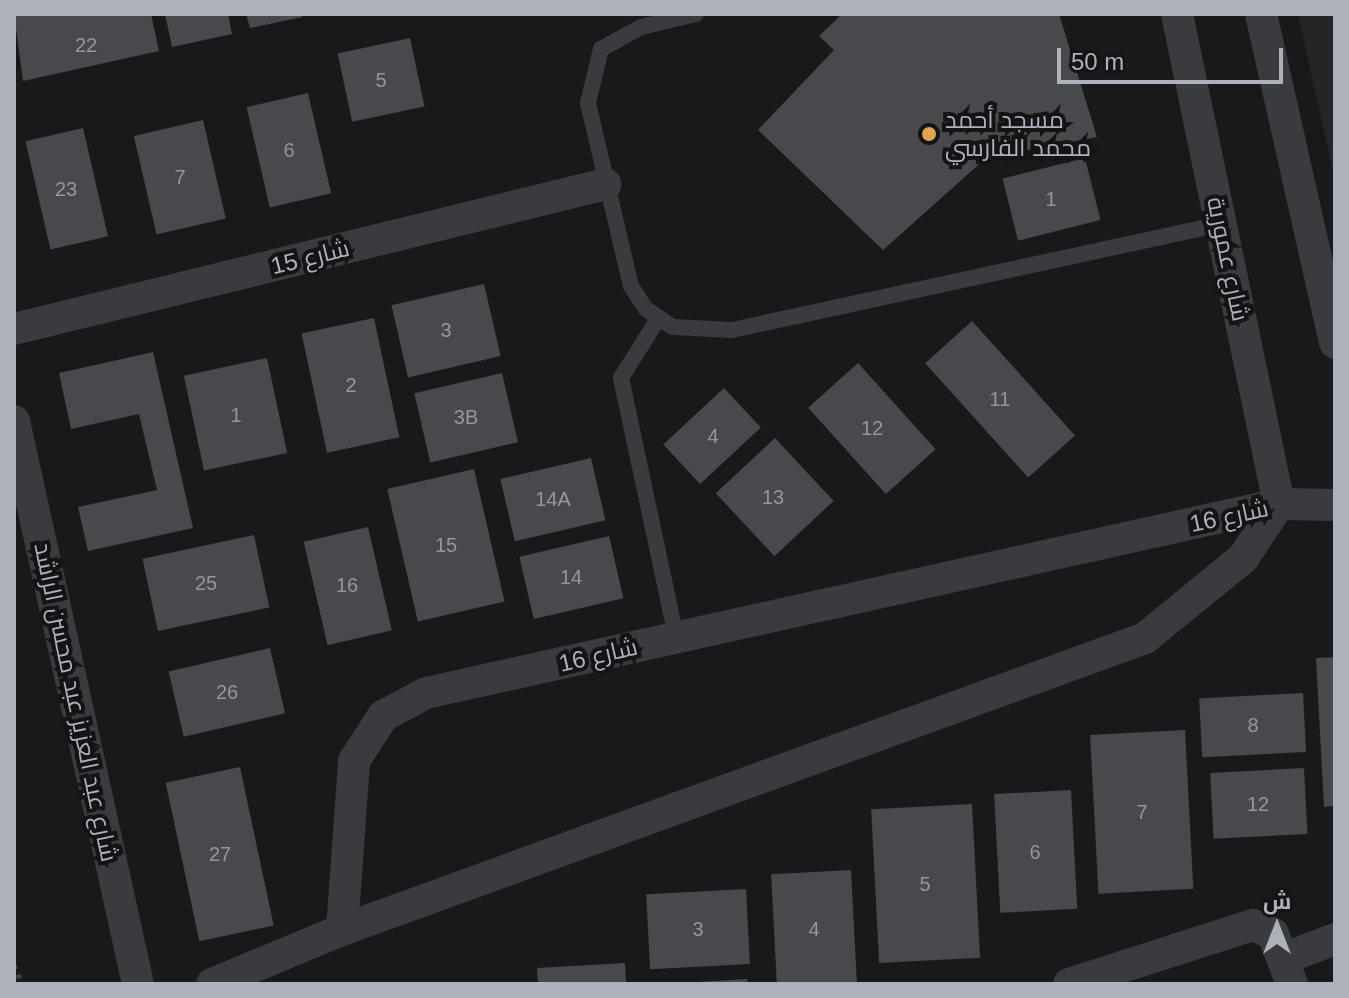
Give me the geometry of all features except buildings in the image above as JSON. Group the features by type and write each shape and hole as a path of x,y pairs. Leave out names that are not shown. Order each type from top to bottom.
{"street":[{"name":"شارع عمورية","path":"1177,14 1279,504"},
{"path":"1261,14 1335,343"},
{"name":"شارع 15","path":"14,329 606,184"},
{"name":"شارع عبد العزيز عبد محسن الراشد","path":"14,421 138,984"},
{"path":"1279,504 1335,505"},
{"name":"شارع 16","path":"342,930 354,761 383,716 426,693 1279,504"},
{"name":"شارع 16","path":"212,984 342,930 1145,638 1243,558 1279,504"},
{"path":"1069,984 1253,925 1273,934 1288,971 1335,939"}],"lane":[{"path":"696,14 641,27 601,49 588,103 631,286 658,319 690,332 732,330 1221,224"},
{"path":"658,319 621,378 676,637"}],"path":[{"path":"14,965 22,984"}],"shaded area":[{"path":"1298,14 1335,14 1335,181"}],"place":[{"name":"مسجد أحمد محمد الفارسي","path":"929,134"}]}
